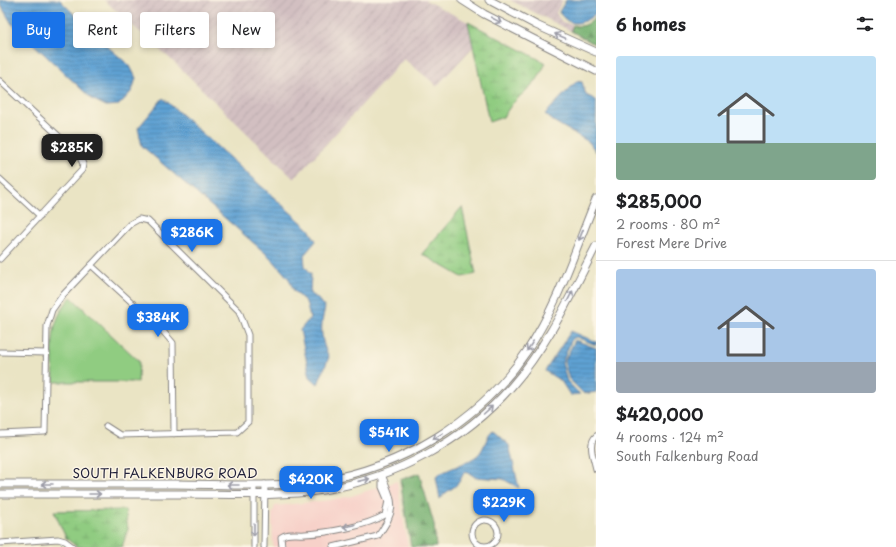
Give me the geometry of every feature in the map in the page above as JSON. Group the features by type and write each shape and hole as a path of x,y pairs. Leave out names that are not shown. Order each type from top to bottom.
{"street":[{"path":"462,0 484,14 596,71"},
{"path":"489,0 536,26 596,52"},
{"path":"0,81 79,155 83,164 82,170 0,259"},
{"path":"0,179 40,216"},
{"name":"SOUTH FALKENBURG ROAD","path":"0,484 254,485 318,481 367,470 417,448 441,434 471,412 506,379 526,353 550,312 596,199"},
{"path":"0,434 45,432 47,326 52,310 91,265 130,224 139,219 148,221 239,312 248,335 248,422 237,432 174,434 120,435 106,426"},
{"name":"SOUTH FALKENBURG ROAD","path":"0,494 264,494 323,490 382,474 422,456 447,442 477,420 513,385 552,331 596,246"},
{"path":"91,265 162,329 173,343 174,434"},
{"path":"0,352 47,352"},
{"path":"596,436 592,440 591,446 596,470"},
{"path":"282,547 281,538 285,535 318,532 375,520 385,515 388,508 388,501 382,487 382,474 387,465 410,454 417,448"},
{"path":"333,547 374,538 382,531 393,511 390,496 382,474"},
{"path":"264,484 264,547"},
{"path":"254,485 254,547"},
{"path":"375,520 382,526 382,531"},
{"path":"486,520 494,523 498,534 495,541 484,546 473,539 472,530 477,522 486,520"},
{"path":"0,543 58,539 65,541 73,547"}],"shaded area":[{"path":"104,0 425,0 468,22 473,47 436,87 435,84 404,59 294,179 158,48 209,48 209,12 140,12 140,32 132,25 132,12 118,12"},
{"path":"510,0 563,0 556,13 562,22 573,25 571,31"},
{"path":"397,481 408,547 273,547 272,515 275,506 330,500 351,496"}],"green space":[{"path":"596,17 596,45 571,31 573,25 586,25"},
{"path":"468,22 546,63 537,80 512,104 503,117 489,122"},
{"path":"462,207 476,274 462,277 422,254"},
{"path":"71,297 139,361 138,382 54,382 53,337 55,327 63,307"},
{"path":"419,473 434,524 436,547 411,547 400,480"},
{"path":"125,510 128,529 122,547 77,547 66,538 54,511"}],"water":[{"path":"0,0 60,0 73,13 73,48 109,48 130,66 136,78 132,91 119,105 106,106 92,99 38,48 65,48 65,12 12,12 12,24 0,4"},
{"path":"566,0 596,0 596,13 581,22 572,23 567,21 559,12"},
{"path":"577,81 582,82 586,95 596,100 596,152 589,142 553,121 545,114"},
{"path":"163,98 309,229 316,241 304,255 305,266 311,274 310,294 317,298 325,308 322,321 322,339 329,357 318,384 310,377 300,330 310,318 306,302 294,291 289,279 272,259 142,146 138,128"},
{"path":"571,331 596,342 596,345 576,337 572,339 562,363 567,381 580,394 570,395 561,381 545,371"},
{"path":"575,340 596,348 596,392 584,394 569,379 564,362"},
{"path":"493,431 509,445 519,488 503,479 475,477 466,471 460,481 440,499 436,477 478,455"}]}
